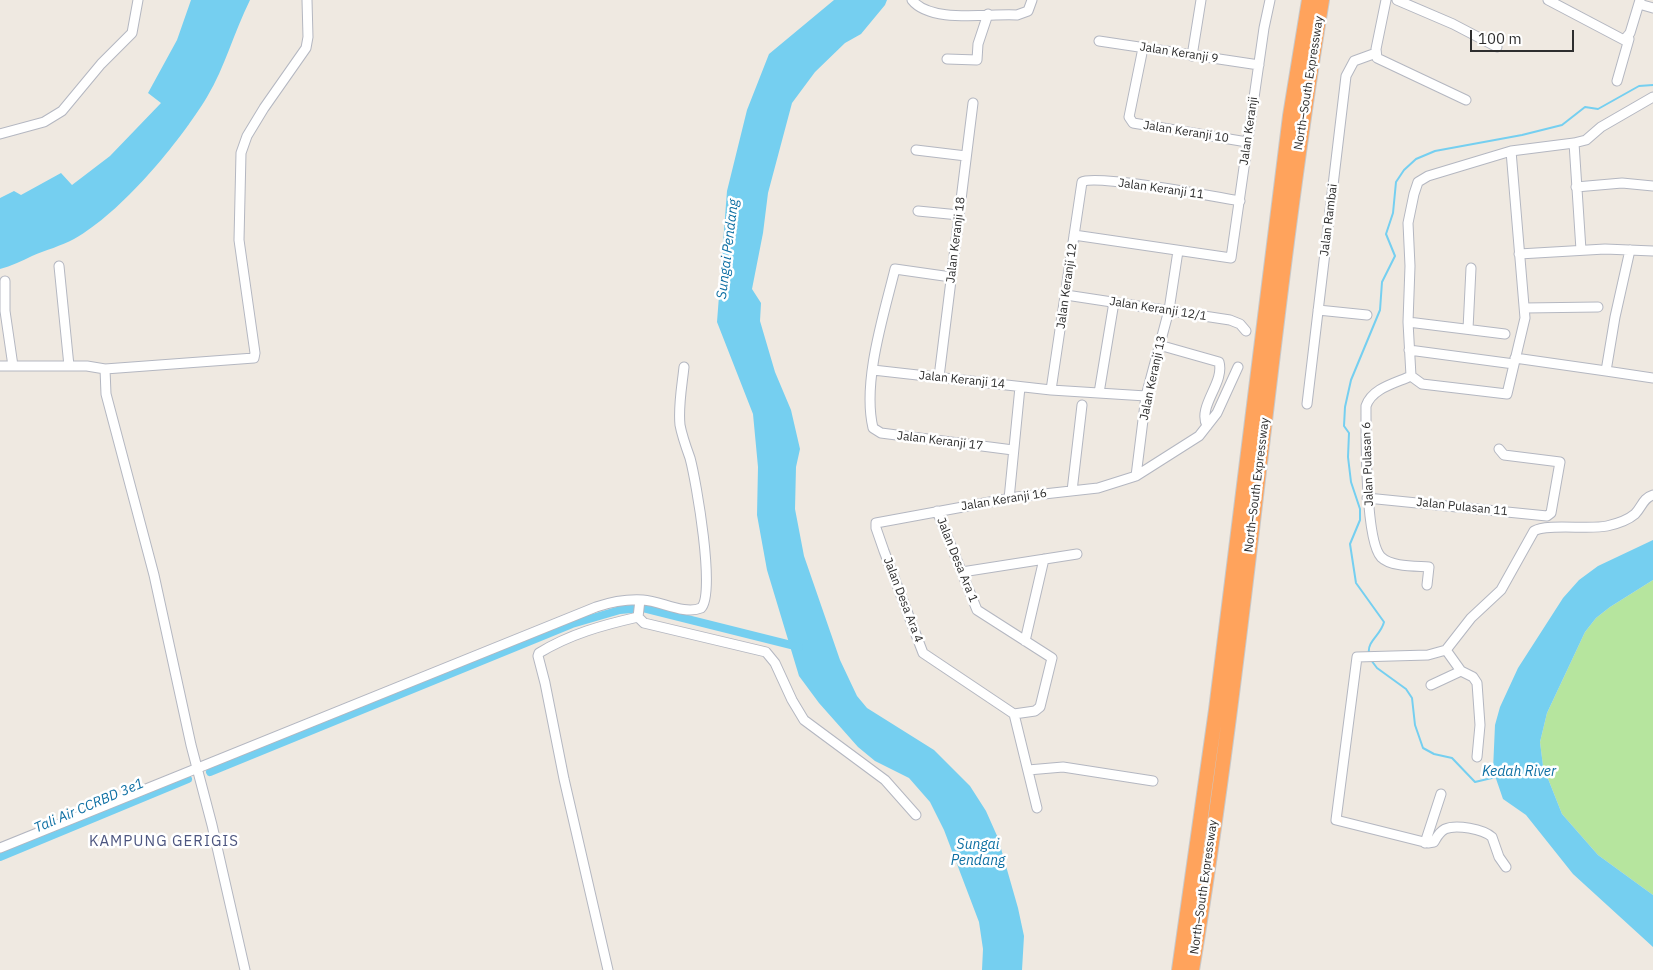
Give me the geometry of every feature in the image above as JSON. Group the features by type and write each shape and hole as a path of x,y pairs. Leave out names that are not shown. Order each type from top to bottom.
{"highway":[{"name":"North–South Expressway","path":"1179,970 1216,710 1289,125 1309,0"},
{"name":"North–South Expressway","path":"1192,970 1230,702 1301,133 1322,0"}],"street":[{"path":"0,134 44,122 62,111 101,64 132,33 138,0"},
{"path":"0,366 69,366 105,369 254,358 255,353 238,226 241,153 247,136 264,108 306,48 308,37 307,0"},
{"path":"912,0 920,8 934,13 1017,16 1028,11 1032,0"},
{"path":"1192,56 1202,0"},
{"name":"Jalan Keranji","path":"1178,252 1228,259 1232,257 1258,65 1270,0"},
{"path":"1386,0 1376,53 1377,58 1384,63 1466,100"},
{"path":"1397,0 1453,24 1497,47"},
{"path":"1548,0 1620,39 1627,39"},
{"path":"1617,81 1628,48 1629,39 1627,39 1639,2 1653,8"},
{"path":"947,59 977,60 978,44 988,14"},
{"name":"Jalan Keranji 9","path":"1099,41 1258,65"},
{"name":"Jalan Keranji 10","path":"1143,48 1129,117 1135,124 1247,142"},
{"name":"Jalan Rambai","path":"1307,404 1346,76 1354,61 1376,53"},
{"path":"1511,150 1525,308 1524,325 1507,394 1422,384 1412,376 1408,322 1410,266 1408,223 1418,182 1428,176 1511,150 1586,140 1601,127 1653,97"},
{"name":"Jalan Keranji 18","path":"939,378 973,103"},
{"path":"1574,143 1581,250"},
{"path":"916,150 966,156"},
{"name":"Jalan Keranji 11","path":"1082,182 1086,180 1099,180 1240,201"},
{"name":"Jalan Keranji 12","path":"1050,390 1082,182"},
{"path":"1576,187 1622,183 1653,186"},
{"path":"918,211 959,216"},
{"path":"1074,235 1178,252"},
{"path":"1519,254 1581,250 1653,251"},
{"path":"1606,372 1615,317 1630,250"},
{"name":"Jalan Keranji 13","path":"1136,476 1146,396 1169,310 1178,252"},
{"path":"59,266 69,366"},
{"path":"1468,329 1471,268"},
{"path":"873,370 877,340 895,269 951,277"},
{"path":"5,281 5,311 13,366"},
{"name":"Jalan Keranji 12/1","path":"1066,295 1230,320 1240,324 1246,331"},
{"path":"1099,393 1114,302"},
{"path":"1525,308 1598,307"},
{"path":"1318,310 1367,315"},
{"path":"1408,322 1505,334"},
{"path":"1159,345 1219,362 1220,372 1206,414 1207,426"},
{"path":"1409,350 1653,378"},
{"name":"Jalan Keranji 16","path":"876,528 876,524 880,521 1009,499 1104,487 1136,476 1199,436 1220,408 1238,367"},
{"path":"0,848 596,607 616,602 639,609 692,610 701,608 707,601 708,580 700,510 679,418 684,368"},
{"path":"105,369 106,394 154,575 196,769 210,818 245,970"},
{"name":"Jalan Keranji 14","path":"873,370 1050,390 1146,396"},
{"name":"Jalan Keranji 17","path":"873,370 870,401 872,425 875,431 1013,450"},
{"name":"Jalan Pulasan 6","path":"1412,376 1375,392 1368,400 1366,406 1368,498 1378,552 1388,562 1429,568 1427,585"},
{"path":"1009,499 1020,387"},
{"path":"1072,491 1082,405"},
{"name":"Jalan Pulasan 11","path":"1368,498 1547,516 1553,510 1560,462 1504,455 1499,449"},
{"path":"1506,867 1499,857 1492,837 1485,832 1450,828 1440,833 1434,842 1425,843 1379,830 1340,823 1336,819 1356,660 1359,655 1428,655 1446,650 1471,618 1501,590 1534,531 1542,528 1585,528 1610,525 1633,516 1645,499 1653,495"},
{"name":"Jalan Desa Ara 1","path":"937,511 977,610 1052,658 1040,707 1035,711 1014,714"},
{"name":"Jalan Desa Ara 4","path":"876,528 923,653 1014,714"},
{"path":"962,572 1076,554"},
{"path":"1025,642 1044,559"},
{"path":"639,609 641,621 649,625 766,652 775,663 792,700 804,720 885,780 916,815"},
{"path":"608,970 564,778 546,683 538,656 539,653 546,649 588,629 639,609"},
{"path":"1446,650 1461,671 1473,677 1478,687 1480,732 1476,757"},
{"path":"1431,684 1461,671"},
{"path":"1014,714 1037,808"},
{"path":"1028,770 1063,767 1153,781"},
{"path":"1425,843 1441,794"}],"green space":[{"path":"1653,580 1653,895 1598,855 1562,814 1543,766 1540,742 1547,713 1585,632 1596,618 1610,607"}],"water":[{"path":"191,0 250,0 213,86 181,135 148,176 111,212 92,227 74,239 0,269 0,198 14,191 21,195 61,173 72,185 110,156 161,103 148,93 177,40"},
{"name":"Sungai Pendang","path":"834,0 887,0 861,34 845,43 815,72 792,103 768,193 763,233 752,289 761,303 760,321 775,372 791,410 800,449 796,467 795,509 804,556 840,660 857,696 867,708 934,750 970,786 986,811 998,838 1018,908 1024,936 1022,970 982,970 983,949 979,922 944,830 930,802 909,778 875,761 858,747 819,703 799,676 767,570 757,515 758,467 753,414 717,322 727,191 747,110 769,54"},
{"name":"Kedah River","path":"1653,540 1653,580 1610,607 1596,618 1585,632 1547,713 1540,742 1543,766 1562,814 1598,855 1653,895 1653,947 1573,874 1526,815 1503,799 1493,770 1495,725 1500,707 1518,668 1563,598 1579,580 1598,566"}],"waterway":[{"path":"1369,653 1370,645 1384,622 1356,583 1350,544 1360,520 1360,509 1351,482 1348,457 1349,433 1344,426 1345,407 1351,380 1380,310 1382,282 1395,256 1386,234 1393,213 1396,182 1404,170 1416,159 1435,151 1522,135 1562,125 1585,107 1598,109 1639,86 1653,85"},
{"path":"210,772 572,624 620,610 643,608 799,647"},
{"path":"1371,660 1377,668 1406,689 1412,698 1415,725 1423,748 1434,754 1452,758 1475,782 1496,777"},
{"name":"Tali Air CCRBD 3e1","path":"0,857 188,779"}],"district":[{"name":"KAMPUNG GERIGIS","path":"164,842"}]}
